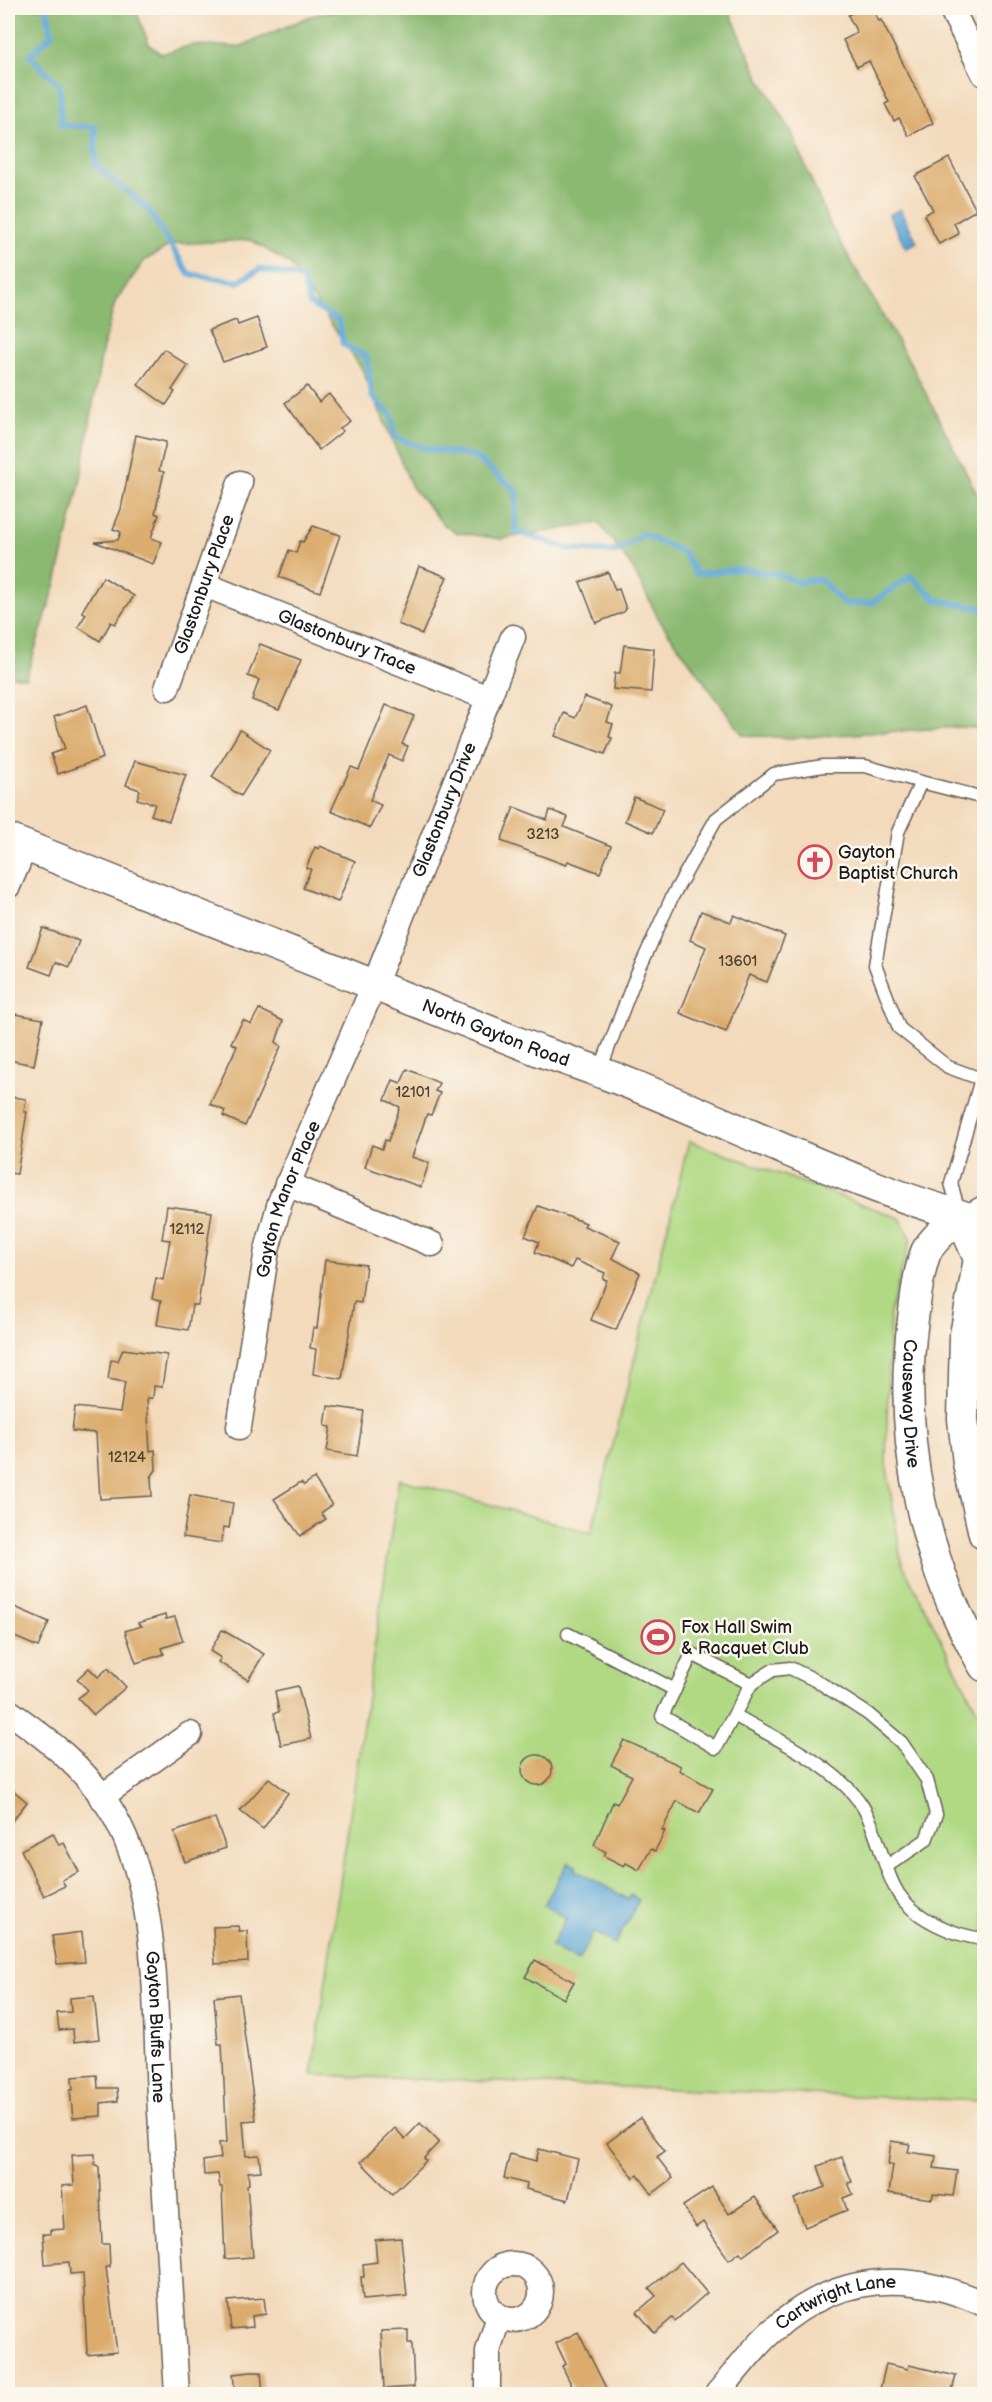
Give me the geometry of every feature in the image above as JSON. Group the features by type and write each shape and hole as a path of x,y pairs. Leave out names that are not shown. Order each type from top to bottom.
{"street":[{"path":"951,8 984,74"},
{"name":"Glastonbury Place","path":"167,688 240,483"},
{"name":"Glastonbury Trace","path":"205,585 488,698"},
{"name":"Glastonbury Drive","path":"375,983 513,637"},
{"path":"8,886 16,843"},
{"name":"North Gayton Road","path":"16,843 375,983 542,1052 600,1070 899,1196 976,1213"},
{"name":"Gayton Manor Place","path":"239,1427 267,1250 287,1184 375,983"},
{"path":"287,1184 432,1244"},
{"path":"976,1213 979,1259 965,1335 963,1419 968,1464 984,1534"},
{"name":"Causeway Drive","path":"976,1213 927,1250 917,1291 908,1388 910,1437 920,1502 934,1556 951,1601 984,1666"},
{"name":"Gayton Bluffs Lane","path":"8,1711 52,1744 88,1780 114,1815 134,1862 148,1916 177,2394"},
{"path":"101,1797 190,1734"},
{"name":"Cartwright Lane","path":"717,2394 772,2332 813,2301 839,2290 859,2284 907,2281 960,2293 984,2304"},
{"path":"488,2394 488,2351 499,2316"}],"lane":[{"path":"600,1070 634,981 672,897 716,819 774,774 823,766 865,766 984,798"},
{"path":"921,782 897,832 875,965 898,1028 948,1067 983,1079 951,1183 976,1213"},
{"path":"568,1634 675,1690"},
{"path":"751,1684 692,1654 662,1716 716,1748 751,1684 773,1670 790,1668 818,1681 868,1714 901,1742 927,1780 936,1814 926,1840 887,1866"},
{"path":"735,1716 819,1764 859,1801 898,1893 927,1919 964,1937 984,1939"}],"green space":[{"path":"8,8 135,8 149,44 161,54 192,45 239,47 311,16 346,8 728,8 758,75 791,131 829,223 912,366 984,508 984,729 961,727 791,738 743,735 660,621 632,567 599,523 501,539 454,532 442,523 412,487 362,369 290,264 251,240 172,244 144,261 115,302 102,351 80,483 56,583 26,678 11,676 8,650"},
{"name":"Fox Hall Swim & Racquet Club","path":"689,1141 900,1218 911,1238 890,1312 886,1461 901,1561 984,1724 984,2101 312,2075 399,1479 591,1533"},
{"path":"984,1283 984,1507 969,1404"}],"water":[{"path":"900,209 917,242 906,248 889,215"},
{"path":"568,1862 577,1867 575,1870 628,1899 631,1895 639,1900 615,1944 593,1932 578,1961 551,1946 566,1918 544,1905"}],"building":[{"path":"862,8 872,8 879,21 881,20 933,123 909,136 899,118 894,121 885,104 889,102 869,61 857,67 843,40 857,33 848,15"},
{"path":"949,158 976,210 954,223 959,234 939,244 924,215 933,210 915,176"},
{"path":"257,318 267,347 223,362 209,330 236,320 238,325"},
{"path":"164,349 188,366 172,390 175,392 166,405 138,385"},
{"path":"307,386 319,402 329,394 350,421 340,428 343,431 319,450 285,403"},
{"path":"136,435 166,442 159,471 164,472 155,513 159,515 151,538 162,542 153,564 95,542 118,540 121,532 113,529 121,509"},
{"path":"313,526 340,535 320,592 279,577 289,550 296,553 300,541 303,542"},
{"path":"419,566 447,577 422,634 398,624"},
{"path":"608,572 615,590 619,589 626,609 624,612 596,623 580,582"},
{"path":"103,577 134,596 115,624 111,622 100,641 78,627 86,614 82,612 85,606"},
{"path":"260,644 301,660 279,710 252,700 259,680 248,676"},
{"path":"624,645 654,649 651,692 613,689 615,673 620,673"},
{"path":"585,697 612,707 607,722 613,724 609,737 612,738 605,754 555,736 564,713 575,718"},
{"path":"87,705 103,758 58,774 51,754 65,749 54,717"},
{"path":"386,705 414,716 402,744 408,746 402,761 389,755 370,800 381,805 370,828 331,811 351,767 359,770"},
{"path":"240,730 270,750 241,796 212,777"},
{"path":"135,761 186,775 169,821 151,815 155,804 137,799 140,790 126,785"},
{"path":"634,797 663,809 653,833 625,821"},
{"path":"514,807 547,820 550,810 568,817 564,827 611,846 600,873 568,861 566,865 501,841"},
{"path":"320,846 355,861 338,902 303,888 311,869 306,868 315,847 319,849"},
{"path":"701,911 731,922 734,915 785,936 767,982 749,975 726,1032 680,1013 706,947 690,940"},
{"path":"43,928 79,941 69,967 56,962 51,975 29,967"},
{"path":"259,1009 283,1021 276,1042 281,1046 245,1126 223,1116 225,1111 210,1104 237,1046 231,1043 243,1020 251,1024"},
{"path":"15,1014 43,1019 34,1065 8,1060 8,1039 10,1040"},
{"path":"407,1069 439,1083 435,1091 440,1093 431,1115 427,1114 412,1157 429,1163 421,1187 365,1167 372,1145 382,1149 385,1140 388,1141 400,1107 385,1100 393,1080 401,1083"},
{"path":"8,1096 26,1099 24,1112 27,1112 17,1174 8,1173"},
{"path":"167,1206 212,1212 198,1305 192,1305 188,1330 157,1325 161,1301 152,1299 156,1278 163,1280 170,1240 162,1239"},
{"path":"538,1206 586,1223 584,1226 620,1241 612,1258 640,1273 616,1330 591,1320 607,1280 603,1279 605,1273 575,1260 571,1268 535,1252 539,1242 525,1236"},
{"path":"325,1260 366,1265 361,1303 354,1302 342,1379 313,1374 316,1349 310,1348 313,1328 317,1328"},
{"path":"123,1349 167,1355 162,1387 154,1386 153,1398 147,1398 150,1451 155,1450 156,1470 151,1477 152,1496 100,1499 96,1433 72,1431 75,1407 120,1412 125,1382 108,1379 111,1360 118,1361"},
{"path":"328,1406 364,1411 357,1456 327,1451 331,1427 325,1426"},
{"path":"314,1478 332,1505 321,1513 326,1519 300,1536 274,1499 301,1482 304,1485"},
{"path":"190,1495 233,1503 229,1528 224,1527 221,1543 183,1537"},
{"path":"8,1604 49,1622 38,1647 8,1634"},
{"path":"165,1615 166,1619 175,1617 183,1641 162,1648 164,1654 136,1663 125,1631 142,1626 138,1623"},
{"path":"222,1630 264,1654 248,1680 218,1662 221,1658 210,1651"},
{"path":"89,1668 98,1677 108,1668 126,1687 94,1715 78,1698 88,1690 77,1679"},
{"path":"298,1686 311,1739 281,1745 274,1713 279,1712 275,1691"},
{"path":"624,1740 681,1766 679,1770 713,1789 699,1813 677,1801 662,1830 665,1831 655,1851 651,1849 639,1870 626,1863 624,1866 604,1856 606,1852 594,1845 613,1802 617,1804 632,1776 611,1765"},
{"path":"537,1755 548,1759 552,1770 548,1781 537,1785 526,1781 522,1770 526,1759"},
{"path":"269,1778 288,1793 263,1829 240,1811"},
{"path":"8,1786 27,1802 8,1826"},
{"path":"215,1818 226,1848 185,1862 174,1832"},
{"path":"53,1833 59,1845 64,1843 79,1872 62,1880 65,1886 44,1896 21,1850"},
{"path":"238,1926 239,1931 247,1931 248,1962 215,1964 213,1927"},
{"path":"82,1932 85,1962 57,1964 52,1936"},
{"path":"535,1960 574,1982 564,1999 525,1977"},
{"path":"239,1994 256,2120 243,2121 246,2156 259,2155 261,2171 248,2172 253,2257 225,2259 222,2187 220,2187 218,2174 204,2175 203,2161 221,2158 219,2143 227,2142 222,2044 218,2044 214,1997"},
{"path":"94,1996 99,2039 74,2042 73,2029 59,2030 57,2013 71,2012 70,1998"},
{"path":"97,2075 98,2088 117,2088 118,2101 101,2103 101,2116 73,2118 70,2090 73,2090 72,2077"},
{"path":"640,2118 665,2151 657,2157 673,2178 652,2194 638,2175 634,2178 607,2143"},
{"path":"420,2123 439,2142 424,2158 426,2161 392,2194 361,2162 395,2128 405,2139"},
{"path":"891,2141 910,2144 908,2152 936,2156 934,2168 957,2171 953,2196 933,2194 932,2199 889,2193 893,2165 888,2165"},
{"path":"539,2149 578,2159 568,2200 526,2189 527,2184 504,2178 510,2154 536,2161"},
{"path":"95,2154 95,2164 99,2167 102,2244 109,2244 110,2267 106,2267 117,2352 87,2355 83,2273 70,2274 69,2262 45,2264 43,2234 50,2234 50,2230 65,2229 62,2186 74,2185 72,2155"},
{"path":"842,2157 852,2182 848,2183 853,2194 843,2198 847,2210 805,2227 794,2199 825,2187 818,2166"},
{"path":"712,2187 729,2214 755,2197 778,2230 743,2256 740,2252 729,2260 703,2222 696,2227 683,2206"},
{"path":"401,2238 407,2296 363,2300 361,2277 364,2277 363,2264 377,2262 375,2240"},
{"path":"681,2262 707,2293 675,2321 672,2318 655,2333 637,2312 656,2296 649,2288"},
{"path":"264,2298 266,2314 252,2316 253,2327 231,2329 228,2301"},
{"path":"408,2330 408,2343 412,2343 414,2387 384,2389 381,2331"},
{"path":"578,2332 609,2394 576,2394 562,2366 566,2364 556,2343"},
{"path":"886,2364 908,2369 909,2365 956,2376 951,2394 901,2394 880,2389"},
{"path":"261,2372 263,2394 235,2394 233,2374"}],"waterway":[{"path":"46,8 52,34 30,55 60,86 61,125 95,127 96,166 147,208 189,274 238,282 260,269 302,278 310,304 339,321 343,344 367,357 372,396 392,416 394,437 424,448 475,457 517,491 515,531 569,549 616,552 643,534 684,553 696,574 740,569 776,574 797,582 820,579 844,604 872,603 911,576 937,600 984,609"}],"place":[{"name":"Gayton Baptist Church","path":"815,862"},
{"name":"Fox Hall Swim & Racquet Club","path":"658,1637"}]}
